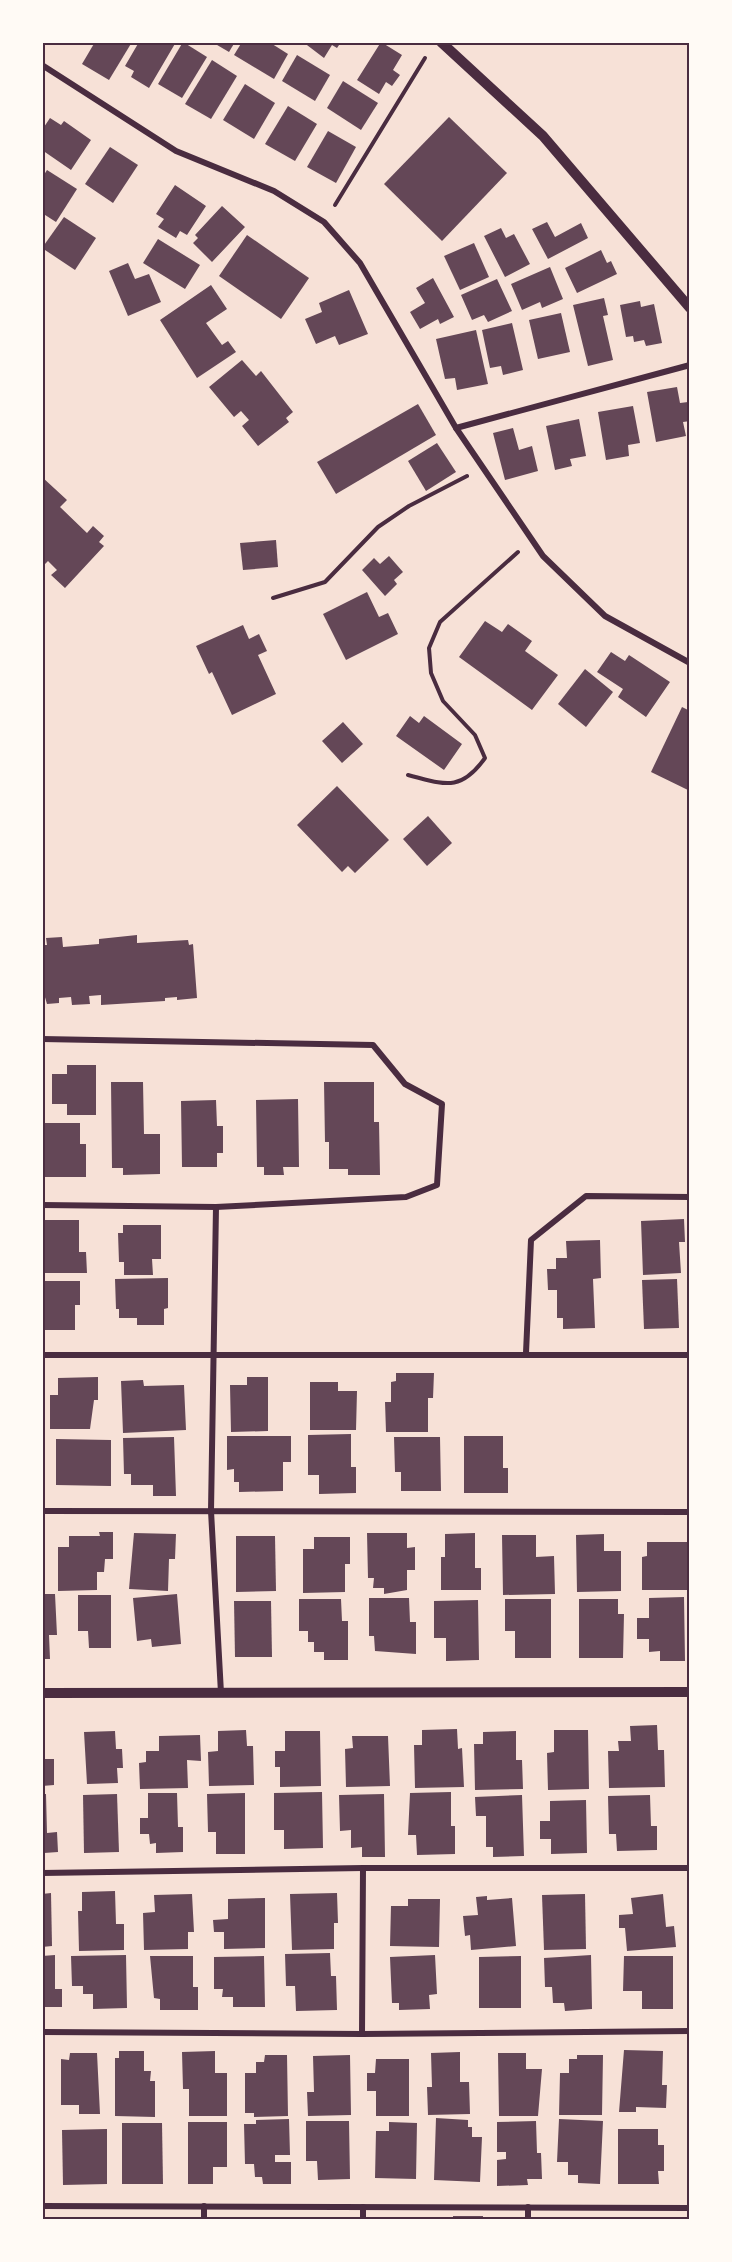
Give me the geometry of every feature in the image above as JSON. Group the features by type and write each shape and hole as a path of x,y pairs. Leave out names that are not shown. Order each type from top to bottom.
{"street":[{"path":"441,42 543,136 690,308"},
{"path":"42,64 176,151 274,192 324,222 360,263 456,428 543,556 605,616 690,663"},
{"path":"456,428 690,365"},
{"path":"42,1039 373,1045 405,1084 442,1104 438,1185 406,1197 216,1208 42,1205"},
{"path":"526,1353 531,1240 586,1196 690,1197"},
{"path":"216,1208 211,1511 221,1693"},
{"path":"42,1355 213,1357 526,1353 690,1354"},
{"path":"42,1511 690,1512"},
{"path":"42,1693 690,1692"},
{"path":"42,1873 363,1868 690,1868"},
{"path":"362,2034 363,1868"},
{"path":"42,2065 42,2032 362,2034 690,2031"},
{"path":"42,2206 690,2208"},
{"path":"204,2206 204,2220"},
{"path":"363,2207 363,2220"},
{"path":"528,2207 528,2220"}],"path":[{"path":"324,222 429,52"},
{"path":"273,598 325,582 378,527 409,506 482,468"},
{"path":"408,775 450,785 472,776 485,758 475,735 443,701 431,673 429,648 440,622 531,540"}],"building":[{"path":"95,42 132,42 109,80 82,64"},
{"path":"139,42 176,42 149,88 131,77 134,71 125,66"},
{"path":"183,42 207,57 182,98 158,84"},
{"path":"212,42 235,42 229,52"},
{"path":"242,42 269,42 288,54 274,79 234,55"},
{"path":"303,42 341,42 337,48 332,45 324,58"},
{"path":"381,42 402,55 393,70 400,75 392,86 386,82 379,94 357,80"},
{"path":"297,55 330,75 315,101 282,81"},
{"path":"212,60 237,76 211,119 185,104"},
{"path":"343,81 378,103 361,130 327,108"},
{"path":"245,84 275,103 254,139 223,120"},
{"path":"288,106 317,124 295,161 265,144"},
{"path":"449,117 507,173 442,241 384,184"},
{"path":"50,118 61,125 64,121 91,140 71,170 42,150 44,140 42,130"},
{"path":"328,131 356,147 336,183 307,167"},
{"path":"110,147 138,165 113,203 85,184"},
{"path":"47,170 77,189 56,222 42,213 42,178"},
{"path":"175,185 206,206 187,235 180,231 176,238 158,227 164,219 156,214"},
{"path":"222,206 245,227 212,262 193,243 198,238 195,235"},
{"path":"64,217 96,238 75,270 42,248"},
{"path":"547,222 555,237 581,223 588,238 548,259 532,229"},
{"path":"501,228 506,238 514,234 530,264 505,277 484,236"},
{"path":"247,235 309,278 281,319 219,276"},
{"path":"158,239 200,265 185,289 143,263"},
{"path":"474,243 489,277 460,290 444,256"},
{"path":"601,250 607,263 611,261 617,274 577,293 565,268"},
{"path":"128,263 135,279 149,274 161,302 128,316 109,271"},
{"path":"550,267 563,299 542,308 540,302 522,310 511,284"},
{"path":"433,278 454,317 440,324 438,319 420,329 410,312 425,303 416,288"},
{"path":"497,279 512,311 488,322 484,315 472,320 461,295"},
{"path":"211,285 227,309 206,323 222,345 228,341 236,352 197,378 160,320"},
{"path":"349,290 368,334 339,345 335,336 316,344 305,319 322,312 319,303"},
{"path":"604,298 608,315 603,316 613,360 588,366 573,305"},
{"path":"640,301 641,307 654,304 662,343 646,346 644,340 634,342 633,336 626,337 620,305"},
{"path":"561,313 570,352 538,359 529,320"},
{"path":"512,323 523,370 503,375 501,366 490,368 482,330"},
{"path":"476,330 488,384 457,390 455,378 445,379 436,339"},
{"path":"242,360 256,376 261,371 293,412 286,418 289,422 258,446 242,426 249,420 241,411 234,417 209,387"},
{"path":"677,387 680,403 688,402 690,421 683,422 686,436 656,442 647,392"},
{"path":"418,404 436,435 336,494 317,462"},
{"path":"633,406 640,443 628,445 629,456 606,460 598,412"},
{"path":"579,419 586,456 570,459 572,466 555,470 546,426"},
{"path":"513,428 519,450 532,446 538,471 505,480 493,433"},
{"path":"437,443 456,472 426,491 408,461"},
{"path":"42,477 67,500 60,507 87,533 93,526 104,536 99,542 104,546 65,588 51,575 57,570 48,561 42,567"},
{"path":"276,540 278,567 243,570 240,543"},
{"path":"389,556 403,572 394,580 397,584 385,596 362,570 374,558 380,564"},
{"path":"367,592 379,617 388,613 398,634 346,660 323,614"},
{"path":"485,621 502,632 508,624 532,641 525,651 558,675 532,710 459,657"},
{"path":"243,625 249,639 259,634 267,651 258,655 276,694 232,715 212,672 209,674 196,646"},
{"path":"611,652 625,661 629,655 670,682 646,717 618,697 623,689 597,672"},
{"path":"585,669 613,692 586,727 558,704"},
{"path":"682,707 690,711 690,791 651,772"},
{"path":"410,716 419,723 424,716 462,744 444,770 396,736"},
{"path":"343,722 363,744 342,763 322,741"},
{"path":"337,786 389,840 355,873 348,866 342,872 297,825"},
{"path":"428,816 452,843 427,866 403,839"},
{"path":"137,935 137,943 188,940 189,945 193,944 197,998 177,1000 177,997 165,998 165,1001 101,1005 101,995 89,996 90,1004 72,1005 71,997 59,998 59,1003 47,1004 42,987 42,945 47,945 46,938 62,937 63,947 99,944 99,939"},
{"path":"67,1065 96,1065 96,1115 67,1115 67,1104 52,1104 52,1074 67,1074"},
{"path":"111,1082 143,1082 144,1134 160,1134 160,1174 123,1175 123,1168 112,1168"},
{"path":"324,1082 374,1082 374,1122 379,1122 380,1175 348,1175 348,1169 329,1169 329,1142 325,1142"},
{"path":"298,1099 299,1167 283,1167 284,1175 264,1175 264,1167 257,1167 256,1100"},
{"path":"216,1100 217,1126 223,1126 223,1153 217,1153 217,1167 182,1167 181,1101"},
{"path":"44,1123 80,1123 80,1144 86,1144 86,1177 44,1177"},
{"path":"684,1219 685,1242 679,1242 681,1273 643,1275 641,1221"},
{"path":"44,1220 79,1220 79,1252 86,1252 87,1273 42,1273"},
{"path":"123,1225 161,1225 161,1259 152,1259 153,1275 124,1275 124,1262 119,1262 118,1233 123,1233"},
{"path":"600,1240 601,1278 593,1279 595,1328 563,1329 563,1318 557,1318 557,1290 548,1290 547,1269 556,1269 556,1258 567,1258 566,1241"},
{"path":"168,1278 168,1308 164,1309 164,1325 137,1325 137,1318 119,1318 119,1309 116,1309 115,1279"},
{"path":"677,1279 679,1328 644,1329 642,1280"},
{"path":"42,1281 80,1281 80,1305 75,1305 75,1330 42,1330"},
{"path":"396,1373 434,1373 433,1398 428,1398 428,1432 386,1432 385,1402 391,1402 391,1382 396,1381"},
{"path":"98,1377 98,1400 94,1400 90,1429 50,1429 50,1395 58,1395 58,1378"},
{"path":"247,1377 268,1377 268,1431 231,1432 230,1385 247,1385"},
{"path":"143,1380 144,1386 184,1385 186,1430 123,1433 121,1381"},
{"path":"310,1382 338,1382 338,1391 357,1391 356,1430 310,1430"},
{"path":"351,1434 351,1467 356,1467 356,1493 319,1494 319,1475 308,1475 308,1435"},
{"path":"227,1436 291,1436 291,1462 283,1462 283,1491 239,1492 239,1482 234,1482 234,1469 227,1470"},
{"path":"464,1436 503,1436 503,1468 508,1468 508,1493 464,1493"},
{"path":"174,1437 176,1496 153,1496 153,1485 131,1485 131,1474 124,1474 123,1438"},
{"path":"394,1437 440,1437 441,1491 401,1491 401,1472 395,1472"},
{"path":"56,1439 111,1440 111,1486 56,1485"},
{"path":"99,1532 113,1532 113,1559 105,1559 104,1572 97,1572 97,1590 58,1591 58,1547 69,1547 69,1536 100,1536"},
{"path":"134,1533 176,1534 175,1559 169,1559 168,1591 129,1589"},
{"path":"367,1533 407,1533 407,1548 415,1547 415,1570 407,1570 407,1590 384,1594 384,1588 373,1588 374,1578 368,1578"},
{"path":"475,1533 475,1568 481,1568 481,1590 441,1590 441,1557 445,1557 445,1534"},
{"path":"604,1534 604,1551 621,1551 621,1591 577,1592 576,1535"},
{"path":"502,1535 536,1535 536,1557 554,1556 555,1594 503,1595"},
{"path":"236,1536 275,1536 276,1591 236,1592"},
{"path":"314,1537 350,1537 350,1564 345,1564 345,1592 303,1593 303,1549 314,1549"},
{"path":"647,1542 690,1542 688,1590 642,1590 642,1557 647,1556"},
{"path":"42,1594 55,1594 57,1635 49,1635 50,1659 42,1659"},
{"path":"177,1594 181,1644 152,1647 151,1639 137,1641 133,1598"},
{"path":"78,1595 111,1595 111,1648 89,1648 88,1631 78,1631"},
{"path":"684,1597 685,1661 660,1661 660,1651 649,1652 649,1639 637,1639 637,1618 649,1618 649,1598"},
{"path":"369,1598 409,1598 410,1622 416,1622 416,1654 375,1651 374,1636 369,1636"},
{"path":"299,1599 341,1599 342,1621 348,1621 348,1660 324,1660 324,1652 314,1652 314,1642 308,1642 308,1631 299,1631"},
{"path":"505,1599 551,1599 551,1658 515,1658 515,1631 505,1631"},
{"path":"579,1599 618,1599 618,1614 624,1614 623,1658 579,1658"},
{"path":"478,1600 479,1660 446,1661 446,1638 434,1638 434,1601"},
{"path":"234,1601 271,1601 272,1657 235,1657"},
{"path":"657,1725 658,1750 664,1750 665,1787 609,1788 608,1751 619,1751 618,1741 631,1741 630,1726"},
{"path":"457,1729 458,1749 462,1748 464,1787 415,1788 414,1745 422,1745 422,1730"},
{"path":"246,1730 247,1746 253,1746 254,1785 209,1786 208,1752 218,1751 218,1731"},
{"path":"554,1730 588,1730 589,1789 548,1790 547,1753 554,1752"},
{"path":"115,1731 116,1749 122,1749 123,1768 117,1768 118,1783 87,1784 84,1732"},
{"path":"285,1731 320,1731 321,1786 280,1787 280,1767 275,1767 275,1751 285,1751"},
{"path":"516,1731 516,1760 522,1760 523,1789 475,1790 474,1744 483,1744 483,1732"},
{"path":"200,1735 201,1761 187,1760 188,1788 140,1789 139,1763 146,1762 146,1751 159,1751 159,1736"},
{"path":"352,1736 388,1736 390,1786 346,1787 345,1749 353,1748"},
{"path":"42,1759 54,1759 54,1785 42,1786"},
{"path":"322,1792 323,1848 284,1849 284,1830 274,1830 274,1793"},
{"path":"451,1792 451,1826 455,1826 455,1854 417,1855 416,1835 408,1835 410,1793"},
{"path":"148,1793 177,1793 178,1827 183,1827 183,1852 156,1853 156,1843 150,1844 149,1834 140,1834 140,1818 148,1818"},
{"path":"245,1793 245,1854 216,1854 216,1832 208,1832 207,1794"},
{"path":"42,1794 46,1794 47,1833 57,1832 58,1852 44,1853 44,1859"},
{"path":"117,1794 119,1852 84,1853 83,1795"},
{"path":"384,1794 385,1857 362,1857 362,1847 351,1848 351,1830 340,1831 339,1795"},
{"path":"522,1795 524,1856 493,1857 493,1847 486,1847 486,1816 476,1816 475,1797"},
{"path":"650,1795 651,1826 657,1826 657,1850 617,1851 616,1834 609,1834 608,1796"},
{"path":"586,1800 587,1853 551,1854 551,1839 540,1839 540,1821 550,1821 550,1801"},
{"path":"115,1891 116,1924 124,1924 124,1950 79,1951 78,1911 82,1911 82,1892"},
{"path":"51,1893 52,1946 42,1947 42,1894"},
{"path":"337,1893 338,1923 334,1923 334,1949 292,1950 290,1894"},
{"path":"192,1894 194,1932 188,1932 188,1949 144,1950 143,1913 155,1912 154,1895"},
{"path":"585,1894 586,1949 544,1950 542,1895"},
{"path":"663,1894 666,1927 674,1926 676,1947 627,1951 625,1928 619,1928 619,1915 633,1914 631,1898"},
{"path":"487,1896 487,1900 512,1898 516,1946 471,1950 470,1935 465,1936 463,1916 478,1915 476,1897"},
{"path":"265,1898 265,1948 224,1949 224,1932 214,1932 213,1920 228,1919 228,1899"},
{"path":"408,1899 440,1899 439,1947 390,1946 391,1906 408,1906"},
{"path":"330,1953 331,1976 336,1976 337,2010 296,2011 295,1986 286,1986 285,1954"},
{"path":"55,1955 55,1989 62,1989 62,2007 42,2007 42,1956"},
{"path":"126,1955 127,2008 93,2009 93,1994 83,1994 83,1986 72,1986 71,1956"},
{"path":"435,1955 437,1994 429,1995 430,2009 399,2010 399,2003 392,2003 390,1957"},
{"path":"591,1955 592,2009 565,2011 564,2003 553,2003 552,1987 545,1987 544,1958"},
{"path":"150,1956 193,1956 193,1987 198,1987 198,2010 160,2010 160,1999 154,1998"},
{"path":"264,1956 265,2007 233,2007 233,1997 222,1997 223,1989 214,1989 214,1957"},
{"path":"521,1956 521,2008 479,2008 479,1957"},
{"path":"624,1956 673,1956 673,2009 642,2009 642,1991 623,1991"},
{"path":"624,2050 663,2051 662,2085 667,2085 666,2108 636,2107 636,2112 619,2112"},
{"path":"119,2051 144,2051 144,2071 151,2071 150,2081 155,2081 155,2117 115,2116 115,2058 119,2058"},
{"path":"215,2051 215,2073 227,2073 227,2116 189,2116 189,2089 183,2089 182,2052"},
{"path":"460,2052 460,2082 469,2082 470,2114 428,2115 427,2087 432,2087 431,2053"},
{"path":"70,2053 97,2053 100,2114 79,2114 79,2105 61,2105 61,2059 69,2060"},
{"path":"498,2053 526,2053 526,2069 542,2069 538,2116 499,2116"},
{"path":"265,2055 287,2055 288,2116 254,2117 254,2113 245,2113 245,2073 256,2073 256,2062 264,2062"},
{"path":"350,2055 351,2115 308,2116 307,2092 314,2092 313,2056"},
{"path":"577,2055 603,2055 602,2115 559,2115 560,2073 569,2073 569,2059 577,2059"},
{"path":"376,2059 409,2059 409,2116 376,2116 376,2091 367,2091 367,2073 375,2073"},
{"path":"436,2118 468,2120 468,2127 472,2127 472,2137 482,2137 480,2182 434,2180"},
{"path":"289,2119 290,2155 275,2155 275,2162 291,2162 291,2184 263,2184 262,2177 255,2177 254,2164 245,2164 244,2124 256,2124 256,2120"},
{"path":"559,2119 603,2121 600,2184 578,2183 578,2175 568,2175 568,2162 557,2162"},
{"path":"306,2121 349,2121 350,2179 318,2180 317,2161 306,2161"},
{"path":"536,2121 537,2153 541,2153 542,2179 527,2179 528,2185 497,2186 497,2160 506,2159 506,2152 497,2152 497,2122"},
{"path":"188,2122 227,2122 227,2167 213,2167 213,2184 188,2184"},
{"path":"389,2122 417,2123 416,2179 375,2178 376,2131 389,2131"},
{"path":"122,2123 162,2123 163,2184 122,2184"},
{"path":"107,2129 107,2184 63,2185 62,2130"},
{"path":"618,2129 658,2129 658,2145 664,2145 664,2171 658,2171 659,2184 618,2184"},
{"path":"453,2216 483,2216 483,2220 453,2220"},
{"path":"128,2217 170,2217 170,2220 128,2220"}]}
